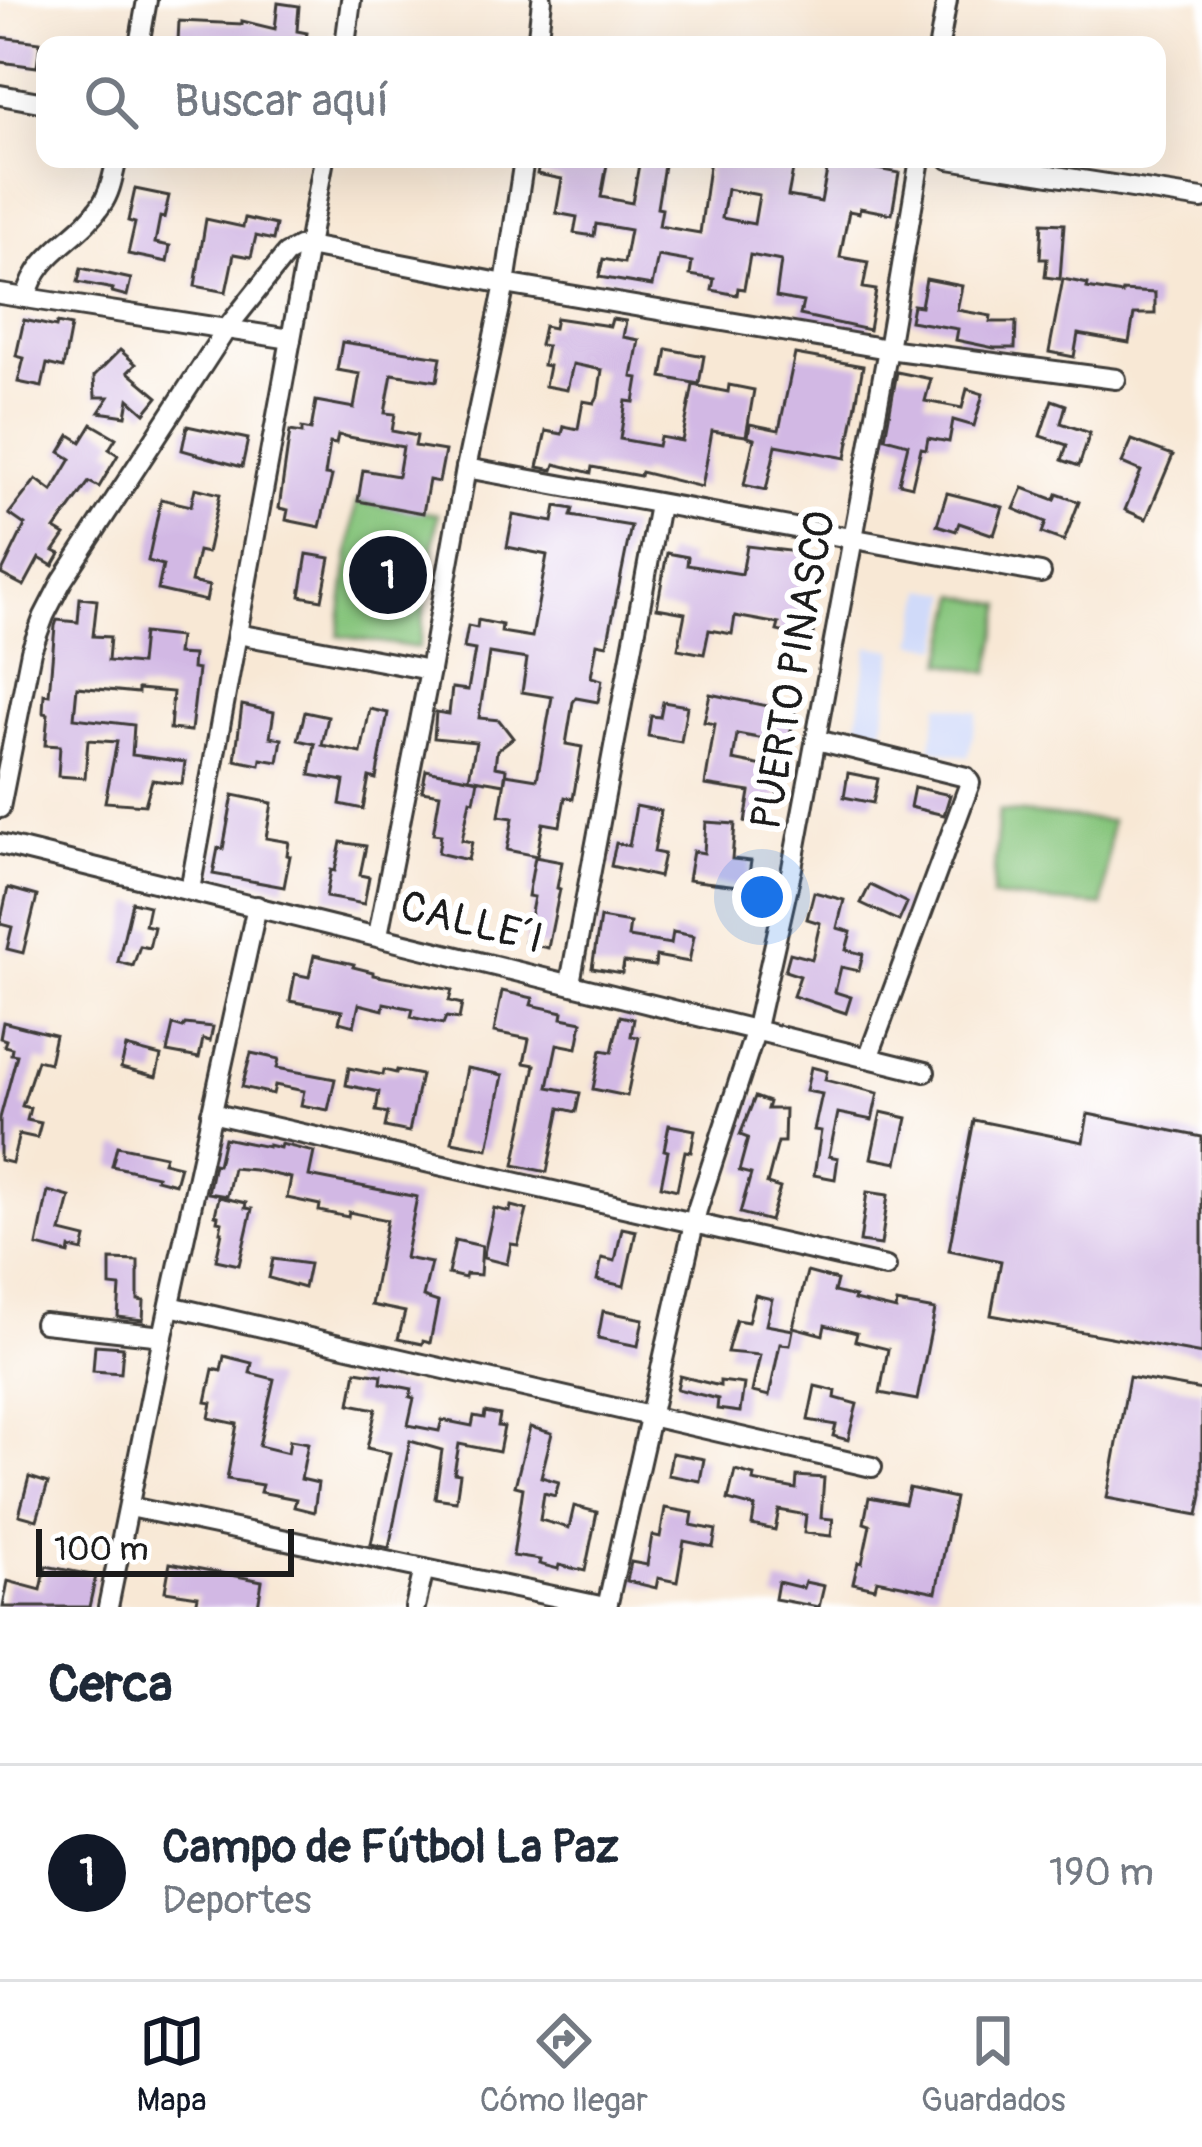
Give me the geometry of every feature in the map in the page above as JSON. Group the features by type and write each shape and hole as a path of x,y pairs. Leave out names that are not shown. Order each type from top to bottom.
{"street":[{"path":"141,36 147,0"},
{"path":"346,36 351,0"},
{"path":"538,36 542,0"},
{"path":"941,36 947,0"},
{"path":"0,95 36,101"},
{"path":"26,298 31,278 41,265 104,202 114,168"},
{"path":"190,890 322,168"},
{"path":"378,935 505,284 523,168"},
{"name":"PUERTO PINASCO","path":"606,1607 693,1224 754,1032 792,868 918,168"},
{"path":"1006,168 1202,199"},
{"path":"0,808 31,652 62,581 227,328 286,254 299,247 888,349 1116,380"},
{"path":"0,294 291,339"},
{"path":"466,468 1041,573"},
{"path":"570,982 659,505"},
{"path":"237,634 430,670"},
{"path":"818,740 966,777 970,783 868,1058"},
{"name":"CALLE´I","path":"0,844 926,1072"},
{"path":"108,1607 256,906"},
{"path":"211,1113 886,1267"},
{"path":"170,1306 870,1467"},
{"path":"44,1323 163,1336"},
{"path":"130,1507 606,1607"},
{"path":"415,1607 424,1569"}],"shaded area":[{"path":"924,589 951,593 941,648 914,643"},
{"path":"868,646 894,650 883,731 857,727"},
{"path":"939,704 978,712 968,757 930,749"}],"green space":[{"path":"356,502 438,514 419,648 338,636"},
{"path":"958,595 1003,605 989,673 943,663"},
{"path":"999,811 1111,821 1103,906 992,897"}],"building":[{"path":"278,3 299,6 297,31 306,36 178,36 179,21 242,21 275,29"},
{"path":"0,37 36,42 36,67 0,62"},
{"path":"538,168 606,168 601,197 632,203 638,168 664,168 659,226 700,233 709,168 793,168 788,196 821,202 827,168 899,173 892,214 860,208 859,213 849,211 840,257 868,262 863,288 876,290 869,330 800,315 803,302 776,297 781,261 750,255 744,289 738,288 737,295 712,290 714,279 690,275 692,262 658,256 652,286 599,277 603,259 624,263 630,230 596,224 594,236 574,233 577,217 556,213 562,179 537,174","holes":["727,189 759,195 754,224 722,218"]},
{"path":"135,189 169,196 155,243 170,246 167,262 128,254 135,223 128,221"},
{"path":"245,218 276,225 273,240 256,236 251,257 234,254 226,292 195,286 206,219 243,227"},
{"path":"1042,223 1064,224 1060,279 1045,277 1047,259 1040,259"},
{"path":"81,268 131,279 127,296 78,282"},
{"path":"926,279 962,286 957,310 991,316 990,322 1016,322 1015,348 956,340 958,329 910,321 913,305 921,306"},
{"path":"1063,279 1122,294 1155,293 1155,314 1134,314 1129,343 1078,334 1074,357 1049,352"},
{"path":"556,318 610,326 612,319 626,321 623,337 639,340 632,377 638,378 634,402 626,401 620,439 658,446 660,437 682,441 693,385 728,392 729,385 754,390 746,436 712,431 702,487 641,472 640,476 592,467 591,473 555,464 553,470 538,467 546,431 562,434 564,426 578,429 583,401 594,403 598,396 602,370 573,364 567,390 545,386 547,346 540,345 544,326 554,328"},
{"path":"24,320 71,326 63,368 47,364 42,387 18,382 24,358 16,356"},
{"path":"342,342 441,357 437,381 392,374 385,413 395,414 392,431 417,436 415,446 445,451 439,482 429,480 423,513 358,501 363,470 398,476 403,447 338,435 336,444 330,443 325,475 332,476 320,527 286,520 288,510 279,508 290,431 311,430 316,401 354,408 360,374 337,370"},
{"path":"667,349 704,356 699,384 662,377"},
{"path":"120,350 136,364 128,372 158,397 145,413 129,399 126,416 99,412 109,397 95,397 94,376"},
{"path":"795,354 863,366 846,458 776,445 766,490 744,485 754,439 748,437 750,424 779,430"},
{"path":"897,372 931,379 925,401 962,408 967,389 983,394 974,426 953,420 949,442 928,438 912,486 899,483 908,444 885,438"},
{"path":"1052,400 1066,405 1061,423 1090,433 1079,466 1062,460 1067,445 1040,436"},
{"path":"92,424 116,438 109,449 118,455 99,487 89,482 55,529 65,535 54,551 60,554 53,566 39,558 24,586 1,574 25,525 9,514 36,479 52,491 71,459 60,452 70,435 81,442"},
{"path":"187,426 248,439 242,467 182,450"},
{"path":"1132,440 1173,455 1146,519 1125,510 1141,471 1122,463"},
{"path":"195,488 220,494 207,553 198,551 191,582 209,586 206,601 158,590 163,565 148,561 161,499 191,506"},
{"path":"1023,488 1055,500 1057,494 1079,502 1064,541 1042,533 1046,522 1014,509"},
{"path":"947,493 1003,507 994,535 959,523 956,531 937,525"},
{"path":"556,506 573,509 571,516 631,526 607,645 597,643 591,677 602,680 598,702 576,698 573,702 566,744 582,747 573,799 565,797 560,826 543,823 537,856 507,850 513,818 499,816 506,774 537,779 541,759 552,697 522,692 527,659 489,653 479,718 499,720 513,738 497,750 495,767 506,769 504,784 469,778 476,742 434,738 436,712 449,714 452,688 468,690 475,650 464,648 468,626 477,628 478,620 502,625 501,632 532,637 547,555 507,547 513,515 553,522"},
{"path":"747,546 806,553 796,609 812,611 811,617 816,618 812,639 777,631 779,624 735,616 732,634 709,630 704,654 678,649 685,613 657,608 667,553 688,557 687,565 742,574"},
{"path":"307,554 330,558 322,600 300,596"},
{"path":"80,598 97,600 93,636 110,637 108,661 140,664 143,633 179,637 177,654 193,655 192,669 198,670 191,731 170,729 173,692 77,687 74,718 134,725 132,755 185,762 182,784 152,780 145,805 105,802 117,742 88,740 85,778 58,776 60,746 45,745 48,714 43,713 44,694 49,695 55,626 57,620 78,622"},
{"path":"710,694 795,712 766,825 745,822 750,792 705,785 715,724 704,722","holes":["737,734 770,740 763,766 733,760"]},
{"path":"663,702 687,706 681,742 648,736 651,716 660,717"},
{"path":"242,705 274,712 270,737 282,739 278,762 261,759 260,765 235,760"},
{"path":"370,709 388,713 376,779 369,777 363,809 340,804 344,781 310,775 315,744 298,740 305,712 328,717 322,745 361,753"},
{"path":"426,770 478,780 462,840 472,842 468,860 438,853 441,835 433,834 440,794 422,791"},
{"path":"848,773 878,779 873,803 844,797"},
{"path":"914,787 950,795 944,815 910,807"},
{"path":"233,795 272,803 266,838 289,842 284,887 213,874"},
{"path":"636,806 661,811 654,852 664,854 659,877 611,866 616,843 629,846"},
{"path":"706,822 735,824 732,859 751,861 747,887 688,880 693,851 704,853"},
{"path":"341,842 366,846 360,875 369,877 364,904 326,897"},
{"path":"535,857 562,862 548,948 525,943 534,897 528,896"},
{"path":"870,885 907,903 899,921 861,903"},
{"path":"8,888 37,896 23,953 7,949 12,927 0,924"},
{"path":"814,892 844,900 837,928 851,932 846,950 863,954 859,971 841,967 835,992 851,997 846,1013 793,996 800,976 785,971 790,953 812,959 820,923 807,919"},
{"path":"132,902 149,906 145,925 154,927 149,948 140,946 133,966 118,962"},
{"path":"600,918 630,923 628,937 671,944 673,932 694,936 689,962 656,956 655,966 624,962 622,973 592,968"},
{"path":"314,955 354,964 373,975 452,990 449,1001 462,1004 459,1019 446,1017 443,1024 411,1017 413,1009 384,1003 383,1010 359,1004 354,1026 339,1022 342,1011 290,1001 295,974 309,977"},
{"path":"502,991 533,998 531,1005 582,1022 577,1048 557,1044 548,1087 580,1093 576,1112 560,1108 547,1172 514,1165 535,1065 524,1063 529,1039 494,1032"},
{"path":"620,1016 634,1019 631,1036 639,1037 627,1096 593,1089 601,1050 612,1052"},
{"path":"3,1022 55,1035 49,1063 37,1060 22,1106 30,1108 27,1120 41,1123 37,1138 19,1134 12,1163 0,1160 0,1118 17,1055 0,1038"},
{"path":"185,1024 213,1027 210,1041 203,1039 199,1058 167,1052 173,1025 183,1028"},
{"path":"126,1047 161,1056 156,1077 121,1068"},
{"path":"251,1053 279,1059 277,1068 335,1079 328,1110 301,1105 304,1091 275,1085 273,1094 242,1087"},
{"path":"811,1067 827,1071 825,1080 878,1093 872,1120 838,1113 829,1156 838,1158 835,1179 814,1175 821,1131 814,1130 822,1094 806,1091"},
{"path":"349,1068 383,1075 384,1070 397,1070 421,1075 409,1132 385,1127 388,1113 376,1111 379,1092 346,1085"},
{"path":"467,1068 503,1075 488,1149 452,1142"},
{"path":"755,1097 769,1102 767,1109 785,1109 784,1142 778,1142 767,1184 780,1188 770,1221 740,1213 751,1174 739,1171 748,1138 740,1135"},
{"path":"881,1112 907,1118 897,1163 871,1158"},
{"path":"1088,1114 1202,1137 1202,1354 991,1315 1001,1261 949,1250 974,1120 1083,1142"},
{"path":"669,1125 695,1130 677,1190 661,1186"},
{"path":"224,1138 314,1152 309,1176 417,1197 405,1258 431,1263 423,1297 438,1302 430,1343 398,1339 405,1312 371,1305 387,1220 319,1211 320,1205 287,1198 291,1178 254,1170 233,1168 227,1196 208,1193"},
{"path":"117,1146 165,1156 163,1162 180,1166 175,1184 112,1166"},
{"path":"48,1191 70,1197 61,1232 86,1238 83,1251 70,1248 69,1254 37,1246"},
{"path":"867,1192 888,1195 881,1245 860,1242"},
{"path":"219,1197 252,1209 239,1265 216,1260 222,1232 222,1222 215,1215"},
{"path":"511,1206 527,1210 518,1245 511,1244 507,1264 483,1258 494,1208 510,1212"},
{"path":"622,1228 636,1231 624,1286 597,1280 602,1258 615,1261"},
{"path":"455,1240 482,1246 480,1275 448,1274"},
{"path":"273,1259 309,1264 304,1288 269,1278"},
{"path":"110,1260 138,1261 143,1320 118,1317 120,1287 110,1286"},
{"path":"807,1272 837,1280 834,1292 854,1300 896,1310 897,1303 935,1310 917,1400 880,1393 888,1349 855,1341 857,1333 825,1325 823,1335 793,1327"},
{"path":"755,1295 772,1299 766,1325 793,1330 790,1345 780,1344 769,1396 752,1392 760,1355 727,1352 736,1320 748,1322"},
{"path":"603,1311 643,1319 638,1346 598,1338"},
{"path":"95,1345 123,1347 121,1373 93,1371"},
{"path":"224,1356 252,1363 250,1373 274,1379 259,1446 288,1453 290,1440 308,1443 301,1479 318,1483 314,1512 294,1507 296,1499 260,1492 262,1485 227,1479 237,1424 209,1418 212,1403 206,1402 213,1369 221,1371"},
{"path":"356,1371 382,1375 381,1383 412,1389 408,1425 439,1431 442,1420 472,1426 474,1416 484,1418 485,1412 500,1415 498,1426 504,1427 499,1452 459,1444 456,1501 435,1498 442,1450 410,1441 389,1548 371,1544 390,1453 367,1448 376,1409 350,1404"},
{"path":"680,1376 720,1386 720,1381 744,1384 740,1412 717,1409 718,1399 677,1389"},
{"path":"1129,1377 1202,1390 1198,1515 1107,1498"},
{"path":"815,1386 836,1391 835,1398 857,1404 848,1440 833,1436 836,1425 808,1420"},
{"path":"530,1427 552,1433 541,1477 559,1482 555,1496 544,1493 540,1520 569,1528 574,1506 597,1512 585,1571 513,1556 523,1488 515,1486"},
{"path":"672,1453 704,1459 700,1481 668,1475"},
{"path":"735,1470 754,1475 753,1481 796,1489 797,1476 824,1478 821,1518 833,1519 831,1536 804,1533 806,1515 779,1510 775,1530 752,1525 755,1507 728,1500"},
{"path":"29,1477 48,1483 37,1520 19,1515"},
{"path":"909,1488 955,1498 936,1592 877,1580 875,1588 853,1583 870,1525 864,1523 869,1497 905,1504"},
{"path":"665,1508 693,1513 691,1525 716,1530 713,1547 684,1541 677,1582 658,1578 656,1588 627,1581 631,1562 647,1565 652,1535 660,1537"},
{"path":"170,1563 262,1581 258,1607 196,1607 198,1596 165,1591"},
{"path":"46,1566 96,1576 89,1607 3,1607 8,1581 41,1590"},
{"path":"778,1582 803,1588 805,1582 824,1586 819,1607 775,1599"}],"place":[{"name":"Campo de Fútbol La Paz","path":"388,575"}]}
